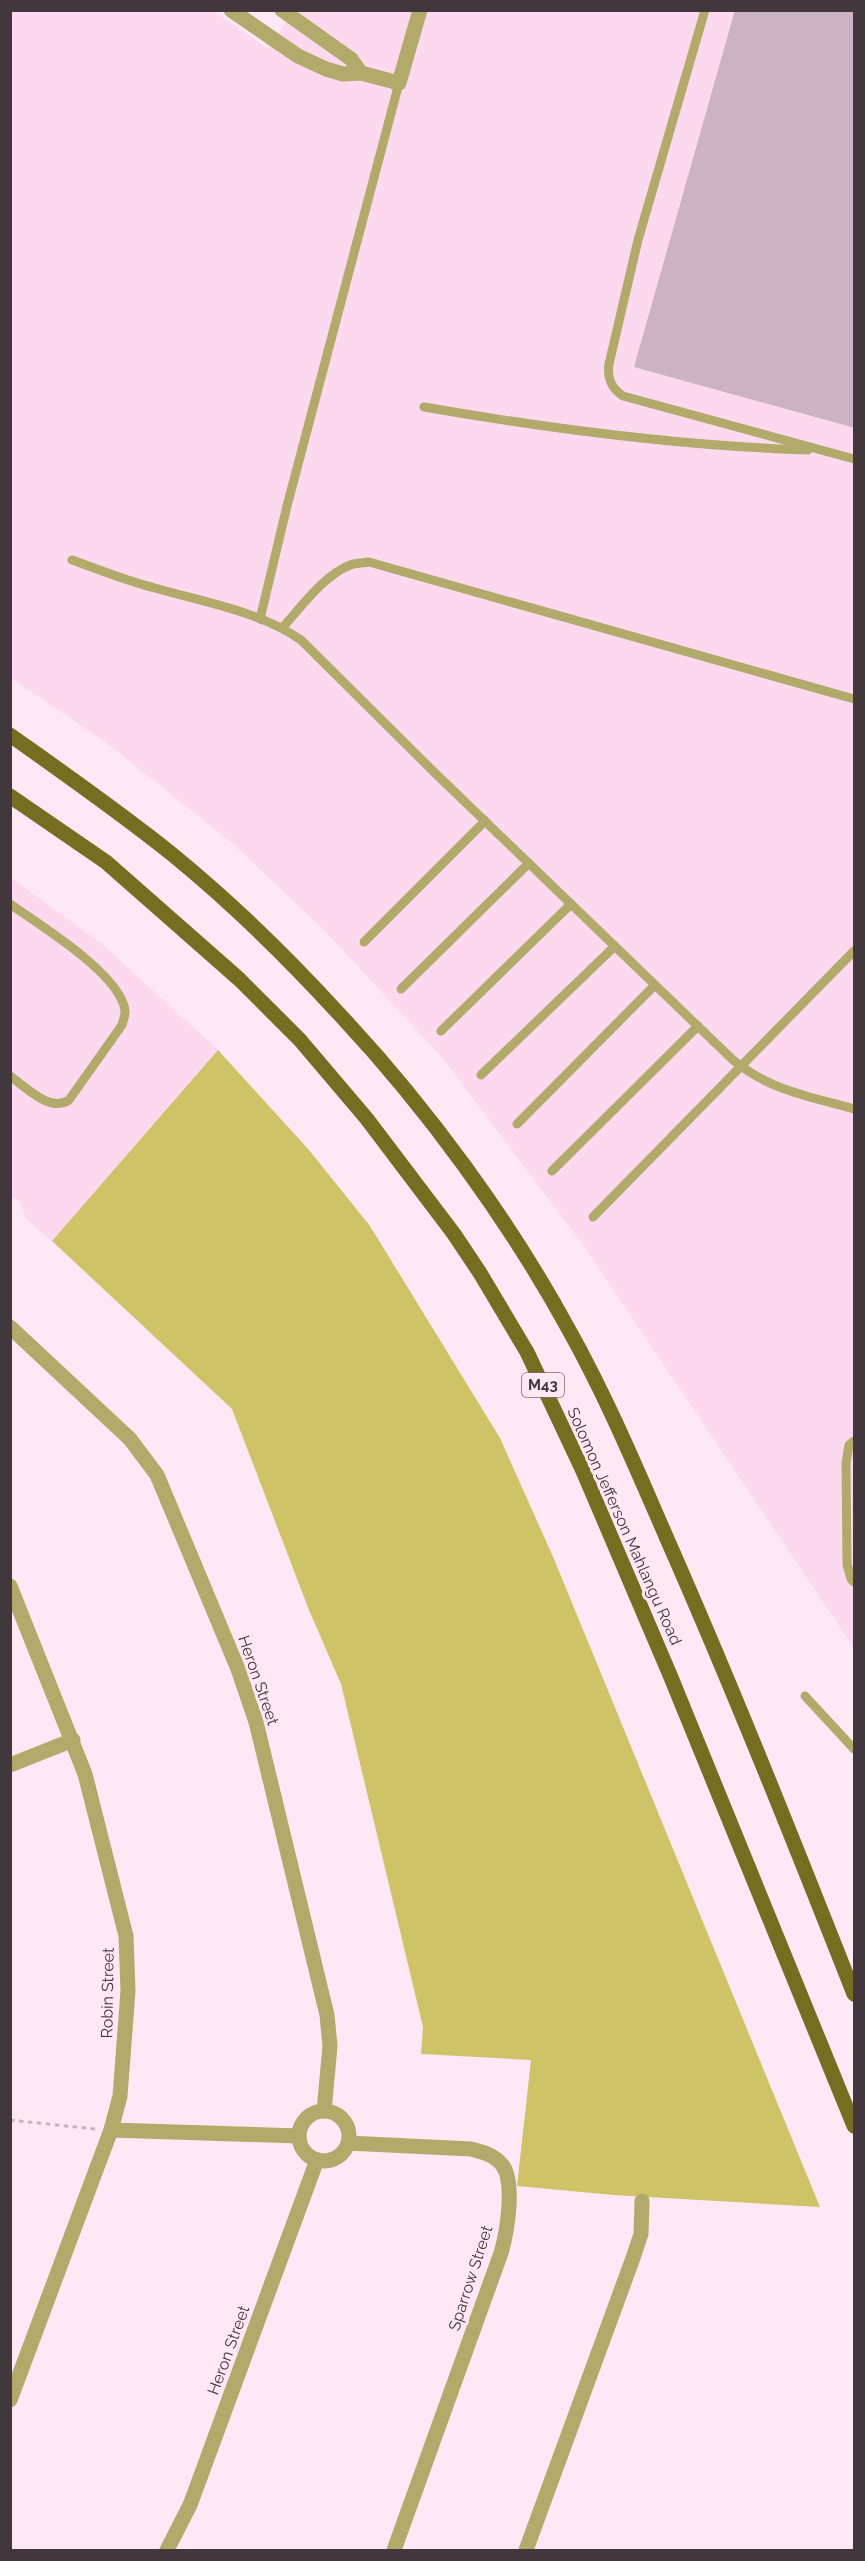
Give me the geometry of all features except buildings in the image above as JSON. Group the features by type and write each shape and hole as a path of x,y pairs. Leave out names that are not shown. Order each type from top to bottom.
{"main road":[{"name":"Solomon Jefferson Mahlangu Road","path":"10,735 171,854 244,919 343,1018 404,1088 460,1160 518,1247 569,1330 620,1432 719,1659 855,1994"},
{"name":"Solomon Jefferson Mahlangu Road","path":"10,795 106,862 239,979 300,1040 367,1119 454,1234 480,1273 527,1352 583,1471 670,1675 855,2126"}],"street":[{"path":"231,10 298,56 342,74 361,73 399,83 420,10"},
{"path":"282,10 343,52 361,73"},
{"name":"Heron Street","path":"10,1327 130,1439 150,1463 238,1669 256,1722 327,2015 330,2046 324,2111"},
{"name":"Robin Street","path":"10,1586 86,1774 126,1936 128,1953 128,1992 120,2096 111,2130 10,2400"},
{"path":"10,1765 73,1740"},
{"path":"324,2111 333,2113 346,2125 349,2134 348,2143 340,2156 333,2160 317,2160 304,2151 299,2136 304,2121 309,2116 324,2111"},
{"path":"111,2130 299,2136"},
{"name":"Sparrow Street","path":"348,2143 471,2149 483,2152 503,2166 508,2186 506,2233 501,2253 394,2550"},
{"name":"Heron Street","path":"167,2550 190,2505 317,2160"},
{"path":"526,2550 641,2234 642,2201"}],"lane":[{"path":"705,10 638,240 609,364 609,378 614,390 623,396 855,459"},
{"path":"260,619 287,506 399,83"},
{"path":"424,407 723,447 825,450"},
{"path":"72,560 144,585 283,627 332,668 485,821 742,1067 774,1087 855,1109"},
{"path":"283,627 306,600 332,576 351,564 369,562 855,699"},
{"path":"364,942 485,821"},
{"path":"401,989 529,863"},
{"path":"10,904 93,966 117,993 123,1002 126,1014 117,1032 69,1100 64,1103 53,1104 46,1101 10,1076"},
{"path":"441,1031 571,904"},
{"path":"481,1075 615,946"},
{"path":"593,1216 855,951"},
{"path":"517,1124 656,985"},
{"path":"552,1171 698,1026"},
{"path":"855,1441 849,1445 846,1463 847,1564 851,1579 855,1582"},
{"path":"805,1696 855,1749"}],"path":[{"path":"10,2120 111,2130"}],"shaded area":[{"path":"326,10 854,11 854,1648 582,1243 442,1057 324,930 232,843 104,741 11,678 10,11 214,11 268,49 294,11 316,11 320,14"},
{"path":"10,877 102,944 218,1050 52,1241 26,1219 21,1203 11,1196"},
{"path":"218,1050 309,1150 370,1226 500,1438 554,1559 820,2207 613,2195 517,2186 531,2060 421,2054 423,2027 341,1684 309,1610 232,1409 52,1241"}]}
